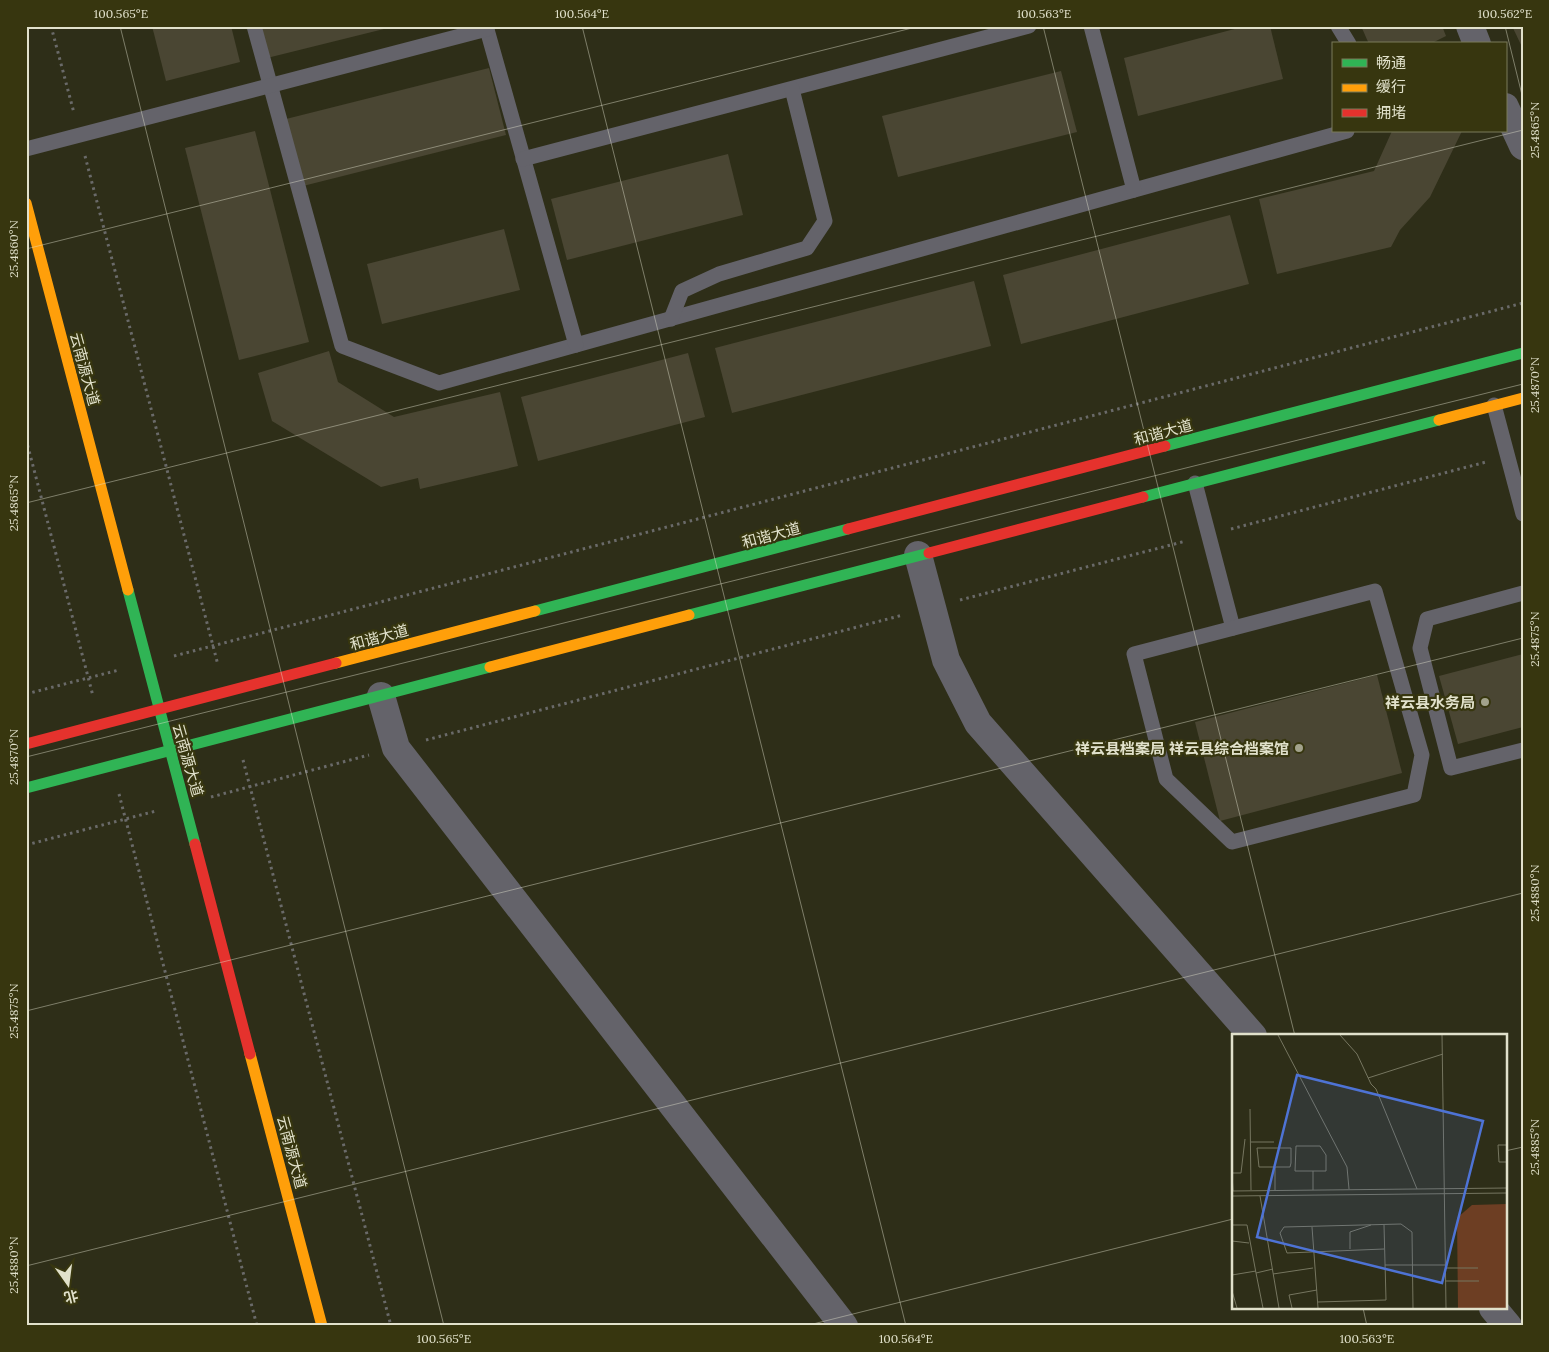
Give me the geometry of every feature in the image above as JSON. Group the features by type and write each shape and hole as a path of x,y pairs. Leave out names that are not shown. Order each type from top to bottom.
{"main road":[{"name":"云南源大道","path":"26,203 158,710 185,804 322,1326"},
{"name":"和谐大道","path":"26,744 1523,353"},
{"path":"26,788 1523,398"}],"street":[{"path":"1470,26 1476,42"},
{"path":"1506,108 1523,146"},
{"path":"918,555 946,660 978,723 1251,1034"},
{"path":"381,696 396,748 844,1326"},
{"path":"1494,1310 1508,1326"}],"lane":[{"path":"254,26 342,346 439,383 1343,132"},
{"path":"523,159 1029,26"},
{"path":"1090,26 1134,190"},
{"path":"1338,26 1348,42"},
{"path":"26,149 486,28 576,345"},
{"path":"671,319 682,291 719,274 807,248 825,221 792,88"},
{"path":"1494,405 1523,514"},
{"path":"1196,483 1233,628"},
{"path":"1376,591 1422,756 1414,794 1232,842 1166,779 1134,654 1233,628 1376,591"},
{"path":"1523,594 1427,619 1420,648 1451,768 1523,750"}],"path":[{"path":"26,694 1523,303"},
{"path":"26,439 101,725"},
{"path":"26,845 1508,456"},
{"path":"112,766 257,1326"}],"building":[{"path":"152,26 231,26 240,62 166,81"},
{"path":"259,26 391,26 392,27 267,58"},
{"path":"1246,26 1270,26 1283,79 1138,116 1124,58"},
{"path":"1361,26 1442,26 1446,36 1434,42 1368,42"},
{"path":"1512,26 1523,26 1523,49"},
{"path":"489,68 506,135 303,186 286,119"},
{"path":"1061,71 1077,132 898,177 882,116"},
{"path":"255,131 309,342 239,360 185,148"},
{"path":"1392,132 1462,132 1430,197 1400,230 1391,247 1277,274 1259,199 1374,171"},
{"path":"728,154 743,215 567,260 551,199"},
{"path":"1230,215 1249,284 1021,344 1003,275"},
{"path":"504,229 520,290 382,324 367,264"},
{"path":"974,281 991,346 732,413 715,348"},
{"path":"329,351 338,382 394,417 500,392 518,466 420,489 418,478 381,487 272,421 258,373"},
{"path":"688,353 705,417 538,461 521,397"},
{"name":"祥云县水务局","path":"1523,654 1523,727 1458,744 1439,676"},
{"name":"祥云县档案局 祥云县综合档案馆","path":"1377,675 1402,773 1220,821 1195,722"}],"traffic: fast":[{"path":"1165,446 1523,353"},
{"path":"1143,497 1439,420"},
{"path":"535,611 848,529"},
{"path":"689,615 929,553"},
{"path":"128,590 195,844"},
{"path":"26,788 490,667"}],"traffic: slow":[{"path":"26,203 128,590"},
{"path":"1439,420 1523,398"},
{"path":"336,663 535,611"},
{"path":"490,667 689,615"},
{"path":"250,1054 322,1326"}],"traffic: jam":[{"path":"848,529 1165,446"},
{"path":"929,553 1143,497"},
{"path":"26,744 336,663"},
{"path":"195,844 250,1054"}],"place":[{"name":"祥云县水务局","path":"1485,702"},
{"name":"祥云县档案局 祥云县综合档案馆","path":"1299,748"}]}
